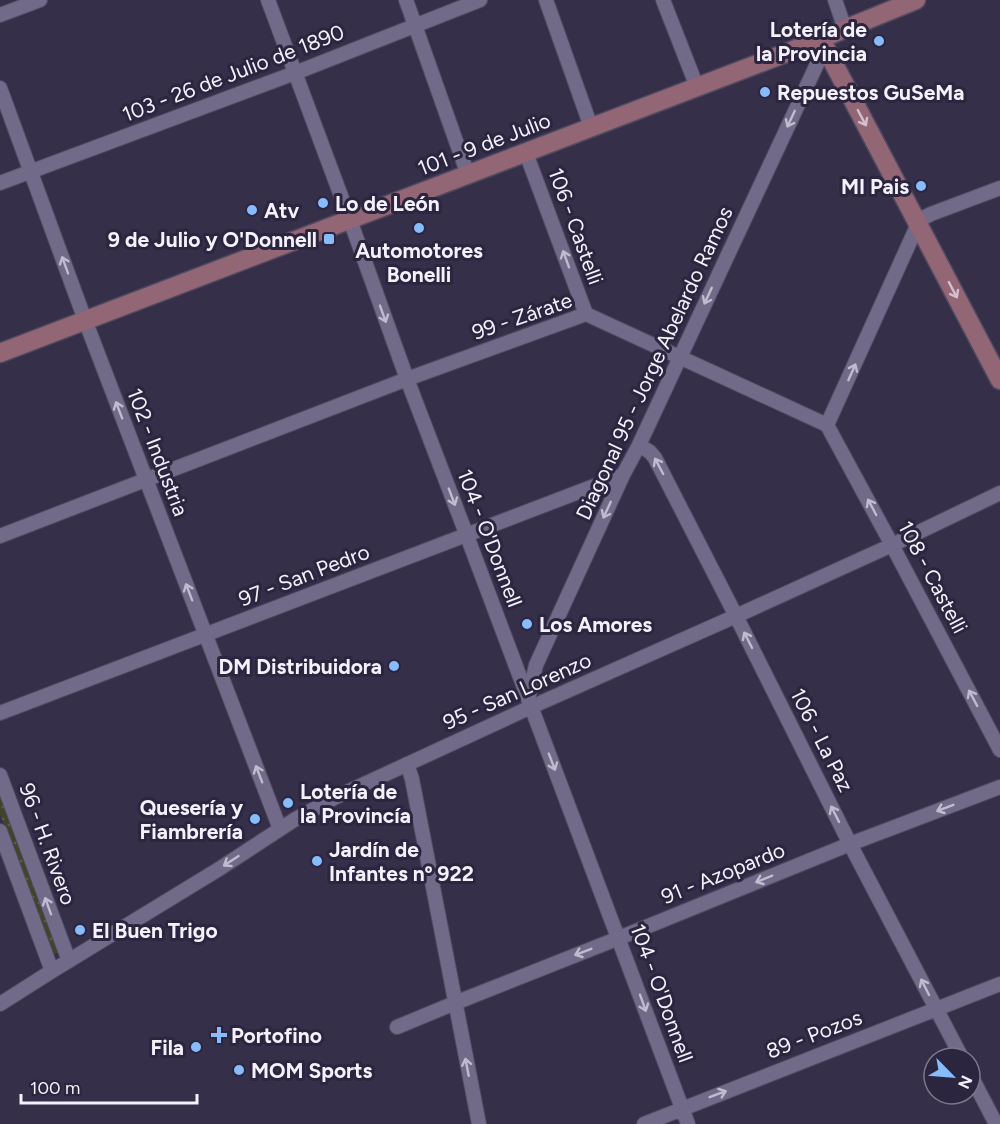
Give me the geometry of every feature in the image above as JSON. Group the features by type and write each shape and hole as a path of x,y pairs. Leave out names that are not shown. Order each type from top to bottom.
{"street":[{"path":"0,15 40,0"},
{"name":"104 - O'Donnell","path":"268,0 406,379 688,1124"},
{"path":"406,0 468,175"},
{"name":"103 - 26 de Julio de 1890","path":"0,183 295,73 480,0"},
{"path":"546,0 591,127"},
{"path":"663,0 697,87"},
{"path":"835,0 845,29"},
{"name":"101 - 9 de Julio","path":"0,353 697,87 823,43 845,29 916,0"},
{"path":"823,43 1000,380"},
{"name":"Diagonal 95 - Jorge Abelardo Ramos","path":"529,703 536,665 823,43"},
{"name":"102 - Industria","path":"0,88 85,320 280,829"},
{"name":"106 - Castelli","path":"526,153 586,314"},
{"path":"828,425 918,224 931,214 1000,188"},
{"name":"99 - Zárate","path":"0,536 406,379 586,314 828,425"},
{"name":"108 - Castelli","path":"828,425 1000,750"},
{"name":"106 - La Paz","path":"639,444 655,458 850,844 956,1046"},
{"name":"97 - San Pedro","path":"0,713 623,475"},
{"name":"95 - San Lorenzo","path":"0,1004 333,798 529,703 736,616 1000,493"},
{"path":"406,764 412,779 479,1124"},
{"name":"96 - H. Rivero","path":"0,775 69,960"},
{"name":"91 - Azopardo","path":"397,1028 850,844 1000,787"},
{"name":"96 - H. Rivero","path":"0,831 52,971"},
{"name":"89 - Pozos","path":"644,1124 1000,984"},
{"path":"982,1097 996,1124"}],"green space":[{"path":"0,793 57,953 51,953 0,814"}],"place":[{"name":"Lotería de la Provincia","path":"879,41"},
{"name":"Repuestos GuSeMa","path":"765,92"},
{"name":"MI Pais","path":"921,186"},
{"name":"Lo de León","path":"323,203"},
{"name":"Atv","path":"252,210"},
{"name":"Automotores Bonelli","path":"419,228"},
{"name":"9 de Julio y O'Donnell","path":"329,239"},
{"name":"Los Amores","path":"527,624"},
{"name":"DM Distribuidora","path":"394,666"},
{"name":"Lotería de la Provincía","path":"288,803"},
{"name":"Quesería y Fiambrería","path":"255,819"},
{"name":"Jardín de Infantes nº 922","path":"317,861"},
{"name":"El Buen Trigo","path":"80,930"},
{"name":"Portofino","path":"219,1035"},
{"name":"Fila","path":"196,1047"},
{"name":"MOM Sports","path":"239,1070"}]}
